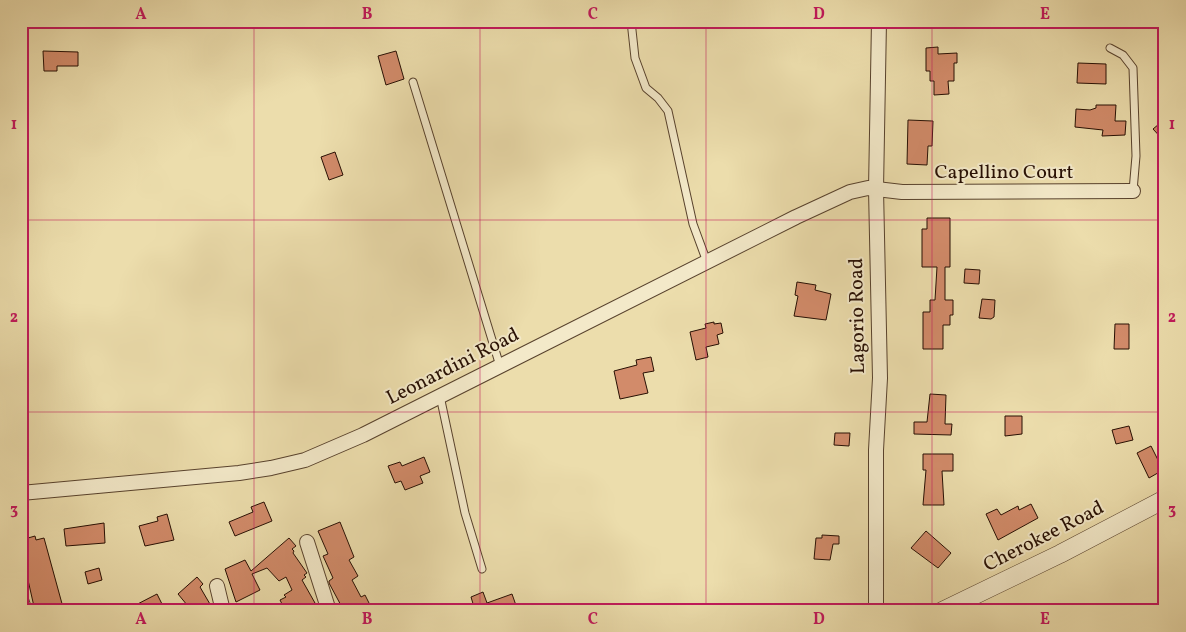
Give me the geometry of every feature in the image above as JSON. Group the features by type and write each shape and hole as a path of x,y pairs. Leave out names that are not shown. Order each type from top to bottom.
{"street":[{"name":"Lagorio Road","path":"876,611 876,498 880,378 876,189 879,21"},
{"name":"Leonardini Road","path":"21,493 239,473 305,460 363,435 850,192 876,189"},
{"name":"Capellino Court","path":"876,189 902,192 1133,191"},
{"name":"Cherokee Road","path":"942,611 1060,554 1165,499"},
{"path":"307,542 329,611"},
{"path":"216,586 223,611"},
{"path":"21,600 25,611"}],"lane":[{"path":"631,21 636,58 646,88 658,98 668,111 693,224 707,262"},
{"path":"1110,48 1123,55 1133,68 1136,156 1133,191"},
{"path":"414,82 446,182 500,366"},
{"path":"440,396 465,514 482,569"}],"building":[{"path":"938,47 938,54 957,53 957,63 954,63 954,81 948,81 949,94 934,95 934,81 930,81 930,71 926,71 926,48"},
{"path":"43,51 78,52 78,66 57,66 57,71 44,71"},
{"path":"396,51 404,79 386,85 378,56"},
{"path":"1078,63 1106,64 1106,84 1077,83"},
{"path":"1096,105 1116,105 1115,121 1126,121 1125,135 1102,136 1103,130 1075,127 1076,109 1090,110 1096,108"},
{"path":"1165,119 1165,142 1153,129"},
{"path":"908,120 933,121 932,146 928,146 927,165 907,164"},
{"path":"335,152 343,175 329,180 321,157"},
{"path":"927,218 950,218 950,267 945,267 945,300 953,300 953,315 950,315 950,325 943,325 943,349 923,349 923,312 930,312 930,300 935,300 937,267 922,267 922,229 927,229"},
{"path":"965,269 980,270 979,284 964,283"},
{"path":"797,282 816,285 815,290 831,294 826,320 794,316 798,296 795,295"},
{"path":"982,299 995,300 994,317 991,319 979,318"},
{"path":"714,322 714,324 721,323 723,333 717,335 719,344 706,347 708,357 696,360 690,332 706,328 705,324"},
{"path":"1115,324 1129,324 1129,349 1114,349"},
{"path":"651,357 654,371 643,373 648,393 620,399 614,371 637,365 636,360"},
{"path":"930,394 946,395 945,424 952,424 951,435 914,434 914,422 927,422"},
{"path":"1005,416 1022,416 1022,434 1005,436"},
{"path":"1129,426 1133,440 1116,444 1112,430"},
{"path":"835,433 850,433 849,446 834,445"},
{"path":"1151,446 1163,470 1149,478 1137,453"},
{"path":"923,454 953,454 953,471 942,471 944,505 923,505 926,470 923,470"},
{"path":"424,457 430,472 420,476 423,483 405,490 401,481 395,483 388,466 400,462 402,466"},
{"path":"264,502 272,521 235,536 229,522 253,512 251,507"},
{"path":"1031,504 1038,518 998,540 986,514 997,509 1001,515 1018,506 1019,510"},
{"path":"167,514 174,540 145,546 139,526 158,521 157,517"},
{"path":"340,522 354,557 349,560 358,576 352,580 361,597 365,595 370,611 344,611 329,583 333,578 323,556 328,554 318,531"},
{"path":"104,523 105,543 66,546 64,529"},
{"path":"926,531 951,553 938,568 911,548"},
{"path":"822,535 839,536 839,544 833,544 830,560 814,559 816,538 822,538"},
{"path":"35,536 36,540 44,538 64,611 35,611 28,580 21,566 21,540"},
{"path":"289,538 296,546 292,549 293,553 307,573 304,575 306,577 302,580 315,603 311,605 314,611 270,611 282,604 280,600 286,597 284,595 292,590 286,577 279,581 267,568 252,574 260,590 236,602 225,569 245,560 251,571"},
{"path":"99,568 102,580 88,584 85,572"},
{"path":"197,577 203,584 200,587 214,611 192,611 178,594"},
{"path":"483,592 487,603 512,594 518,611 469,611 474,607 471,597"},
{"path":"157,594 164,608 159,611 124,611"}]}
